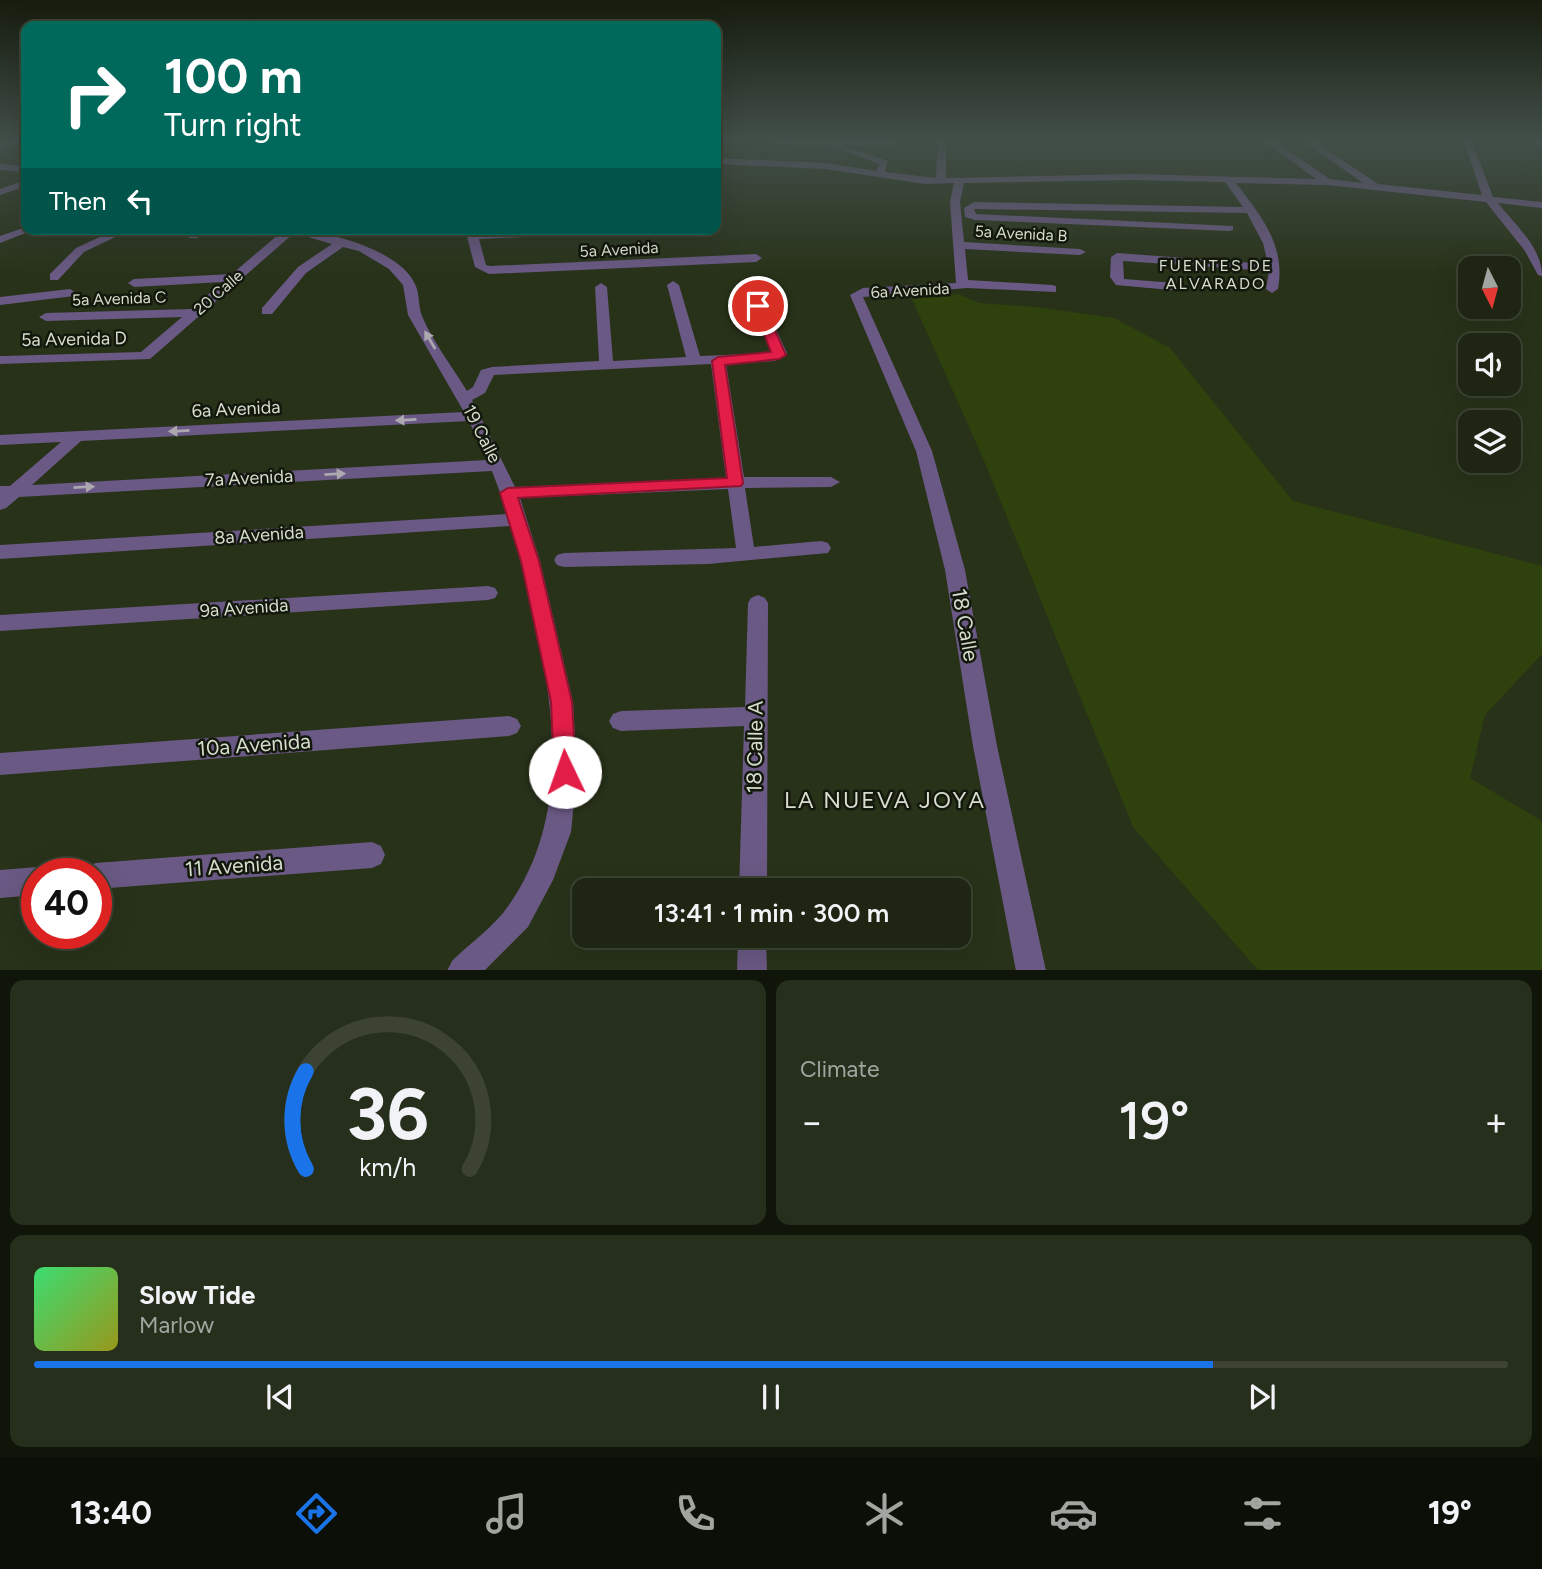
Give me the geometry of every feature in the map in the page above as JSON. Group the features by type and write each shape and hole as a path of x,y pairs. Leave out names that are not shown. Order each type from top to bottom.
{"street":[{"path":"958,184 955,202 963,285"},
{"path":"1232,184 1251,210 1267,240 1276,268 1272,289"},
{"path":"1354,184 1542,205"},
{"path":"1483,184 1488,198 1536,251 1542,272"},
{"path":"0,192 21,185"},
{"path":"1217,209 1232,233 969,215 970,206 1217,209 1251,210"},
{"path":"3,238 21,232"},
{"path":"54,277 80,250 114,235"},
{"name":"20 Calle","path":"145,356 285,235"},
{"path":"313,235 341,243"},
{"name":"5a Avenida","path":"472,235 484,269 756,258"},
{"path":"267,311 302,270 341,243"},
{"name":"19 Calle","path":"341,243 363,248 400,272 409,284 415,316 474,416 498,465 519,519 562,702 565,772 558,832 543,871 518,917 463,970"},
{"name":"5a Avenida B","path":"960,245 1080,252"},
{"path":"1171,286 1117,280 1117,257 1276,268"},
{"path":"134,283 233,278"},
{"path":"463,398 480,390 489,372 718,361 779,355 748,282"},
{"path":"673,285 694,362"},
{"name":"6a Avenida","path":"858,293 963,285 1052,289"},
{"path":"601,287 606,366"},
{"name":"5a Avenida C","path":"0,301 70,293"},
{"name":"18 Calle","path":"858,293 856,296 924,451 955,570 985,746 1031,970"},
{"name":"5a Avenida C","path":"46,317 193,313"},
{"name":"5a Avenida D","path":"4,360 145,356"},
{"path":"718,361 746,554"},
{"name":"6a Avenida","path":"0,440 474,416"},
{"path":"0,504 8,491 77,436"},
{"name":"7a Avenida","path":"8,491 498,465"},
{"path":"508,493 736,483 831,482"},
{"name":"8a Avenida","path":"0,552 519,519"},
{"path":"565,560 746,554 821,548"},
{"name":"9a Avenida","path":"0,623 488,593"},
{"name":"18 Calle A","path":"753,878 758,603"},
{"path":"621,721 756,716"},
{"name":"10a Avenida","path":"0,764 509,726"},
{"name":"11 Avenida","path":"112,875 372,855"},
{"path":"0,884 21,882"},
{"path":"752,948 752,970"}],"green space":[{"path":"958,294 979,303 1036,307 1114,318 1170,348 1293,501 1542,566 1542,654 1485,715 1470,778 1542,821 1542,970 1258,970 1133,827 985,463 912,299"}],"district":[{"name":"FUENTES DE ALVARADO","path":"1216,274"},
{"name":"LA NUEVA JOYA","path":"885,800"}],"route":[{"path":"565,772 562,702 530,561 519,519 508,493 736,483 718,361 779,355 758,306"}]}
